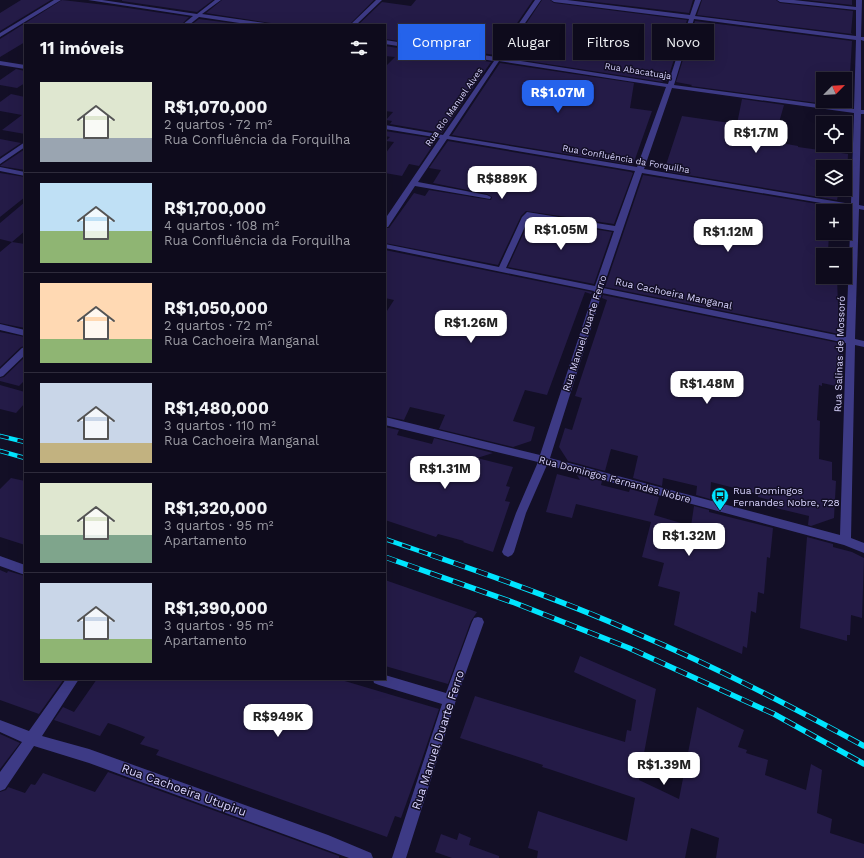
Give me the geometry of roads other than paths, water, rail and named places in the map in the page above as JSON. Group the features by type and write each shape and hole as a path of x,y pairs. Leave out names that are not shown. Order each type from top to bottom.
{"street":[{"path":"0,35 58,0"},
{"path":"91,0 257,24"},
{"path":"186,24 218,0"},
{"path":"354,24 379,0"},
{"name":"Rua Rio Manuel Alves","path":"522,24 538,0"},
{"path":"554,0 861,39"},
{"name":"Rua Manuel Duarte Ferro","path":"508,552 521,513 544,460 618,229 670,86 698,0"},
{"path":"780,0 859,9"},
{"name":"Rua Salinas de Mossoró","path":"845,540 850,340 860,207 861,39 859,0"},
{"name":"Rua Abacatuaja","path":"386,42 493,58"},
{"name":"Rua Rio Manuel Alves","path":"386,224 497,60"},
{"name":"Rua Abacatuaja","path":"504,60 670,86 861,112"},
{"path":"0,63 24,67"},
{"name":"Rua Confluência da Forquilha","path":"386,127 860,207"},
{"path":"0,162 24,145"},
{"path":"0,169 24,174"},
{"path":"413,183 487,197"},
{"path":"502,269 526,217 530,214 618,229"},
{"name":"Rua Cachoeira Manganal","path":"386,246 864,344"},
{"path":"0,327 24,333"},
{"path":"0,374 24,351"},
{"name":"Rua Domingos Fernandes Nobre","path":"386,421 544,460 845,540 864,548"},
{"path":"0,561 24,570"},
{"name":"Rua Manuel Duarte Ferro","path":"398,858 450,700 478,622"},
{"path":"0,784 72,680"},
{"path":"382,680 450,700"},
{"name":"Rua Cachoeira Utupiru","path":"0,726 31,739 89,756 328,842 366,858"}],"railway":[{"path":"0,436 24,442"},
{"path":"0,451 24,458"},
{"path":"386,539 434,556"},
{"path":"431,555 562,602 613,623 752,687 864,746"},
{"path":"386,557 515,603 629,648 774,714 864,764"}],"place":[{"name":"Rua Domingos Fernandes Nobre, 728","path":"720,511"}]}
